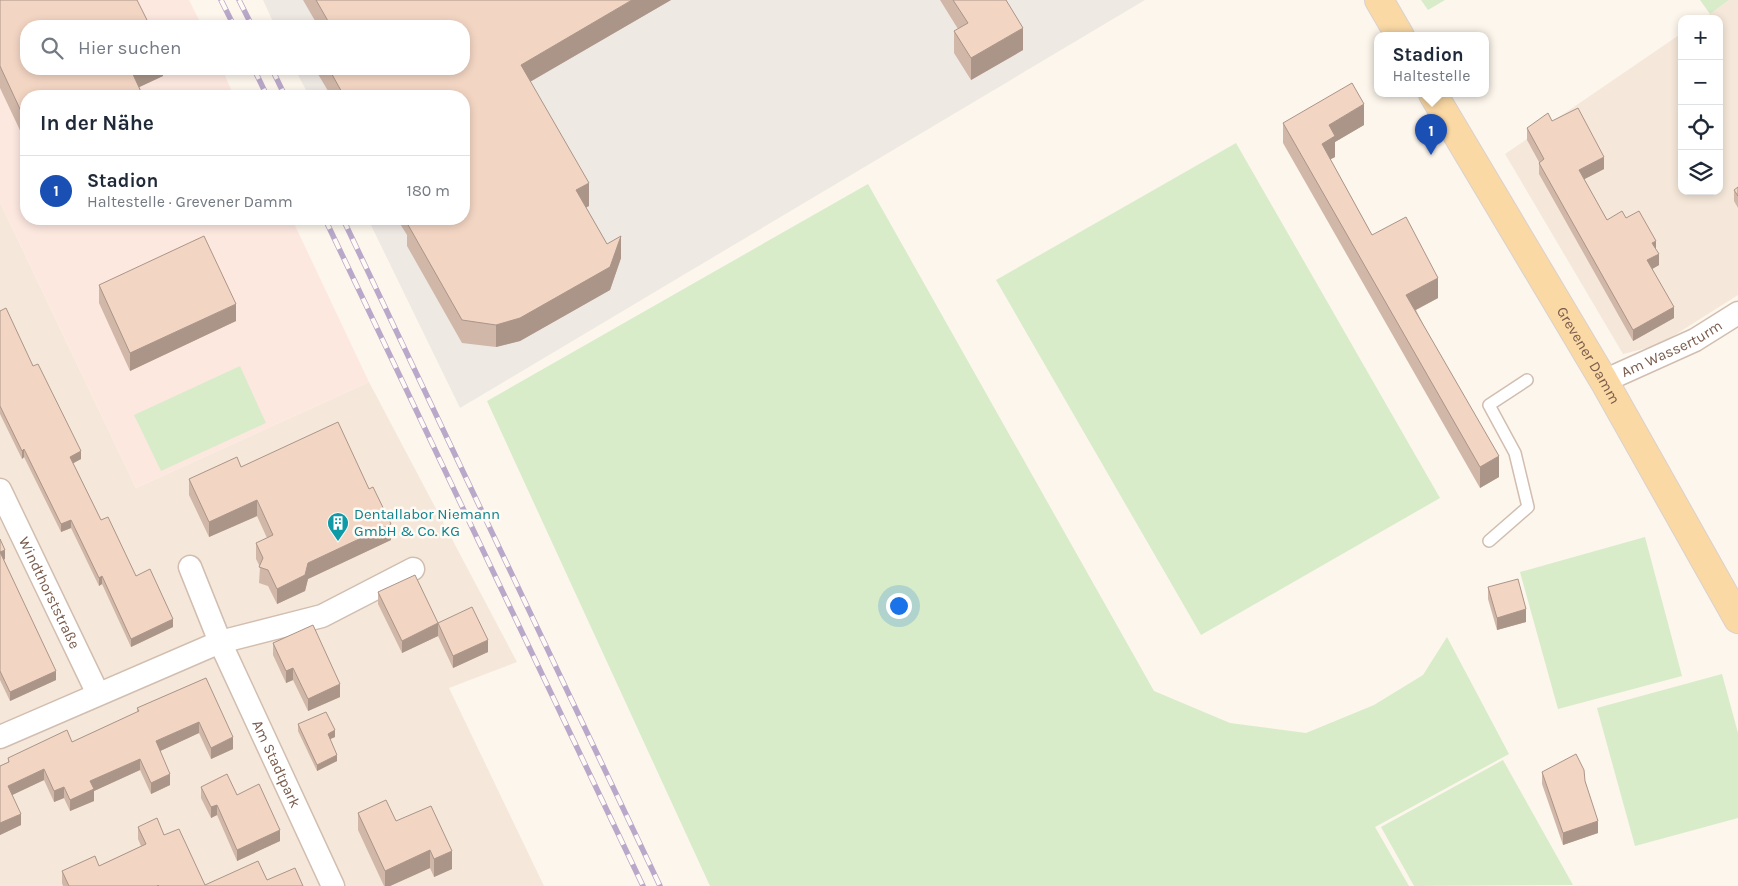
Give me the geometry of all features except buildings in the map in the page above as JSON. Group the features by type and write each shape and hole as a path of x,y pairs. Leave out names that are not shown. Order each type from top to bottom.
{"main road":[{"path":"1379,0 1398,32"},
{"name":"Grevener Damm","path":"1435,97 1604,381 1738,619"}],"street":[{"name":"Am Wasserturm","path":"1604,381 1695,340 1738,313"},
{"name":"Windthorststraße","path":"0,490 98,694"},
{"name":"Am Stadtpark","path":"190,567 220,642 333,886"},
{"path":"0,737 220,642 322,616 413,569"}],"lane":[{"path":"1489,541 1528,507 1515,453 1489,405 1527,380"}],"shaded area":[{"path":"0,0 189,0 199,20 20,20 20,75 225,75 231,90 20,90 20,225 295,225 369,382 136,488 0,202"},
{"path":"263,0 1145,0 460,408 371,225 470,225 470,90 306,90 298,75 470,75 470,20 272,20"},
{"path":"1729,0 1738,0 1738,295 1659,345 1623,354 1505,154 1678,36 1678,195 1723,195 1723,15 1708,15"},
{"path":"0,202 136,488 369,382 517,662 449,688 544,886 0,886"}],"green space":[{"path":"1421,0 1445,0 1428,10"},
{"path":"1700,0 1729,0 1710,14"},
{"path":"1236,143 1440,498 1201,635 996,280"},
{"path":"868,184 1154,691 1230,723 1306,733 1374,705 1423,675 1447,637 1509,754 1375,827 1409,886 710,886 487,401"},
{"path":"240,366 266,423 161,471 134,415"},
{"path":"1645,537 1682,676 1558,709 1520,572"},
{"path":"1722,674 1738,733 1738,818 1635,846 1597,708"},
{"path":"1503,760 1573,885 1414,886 1381,827"}],"railway":[{"path":"221,0 231,20"},
{"path":"239,0 249,20"},
{"path":"257,75 264,90"},
{"path":"275,75 282,90"},
{"path":"328,225 643,886"},
{"path":"346,225 660,886"}],"place":[{"name":"Stadion","path":"1431,155"},
{"name":"Dentallabor Niemann GmbH & Co. KG","path":"338,542"}]}
